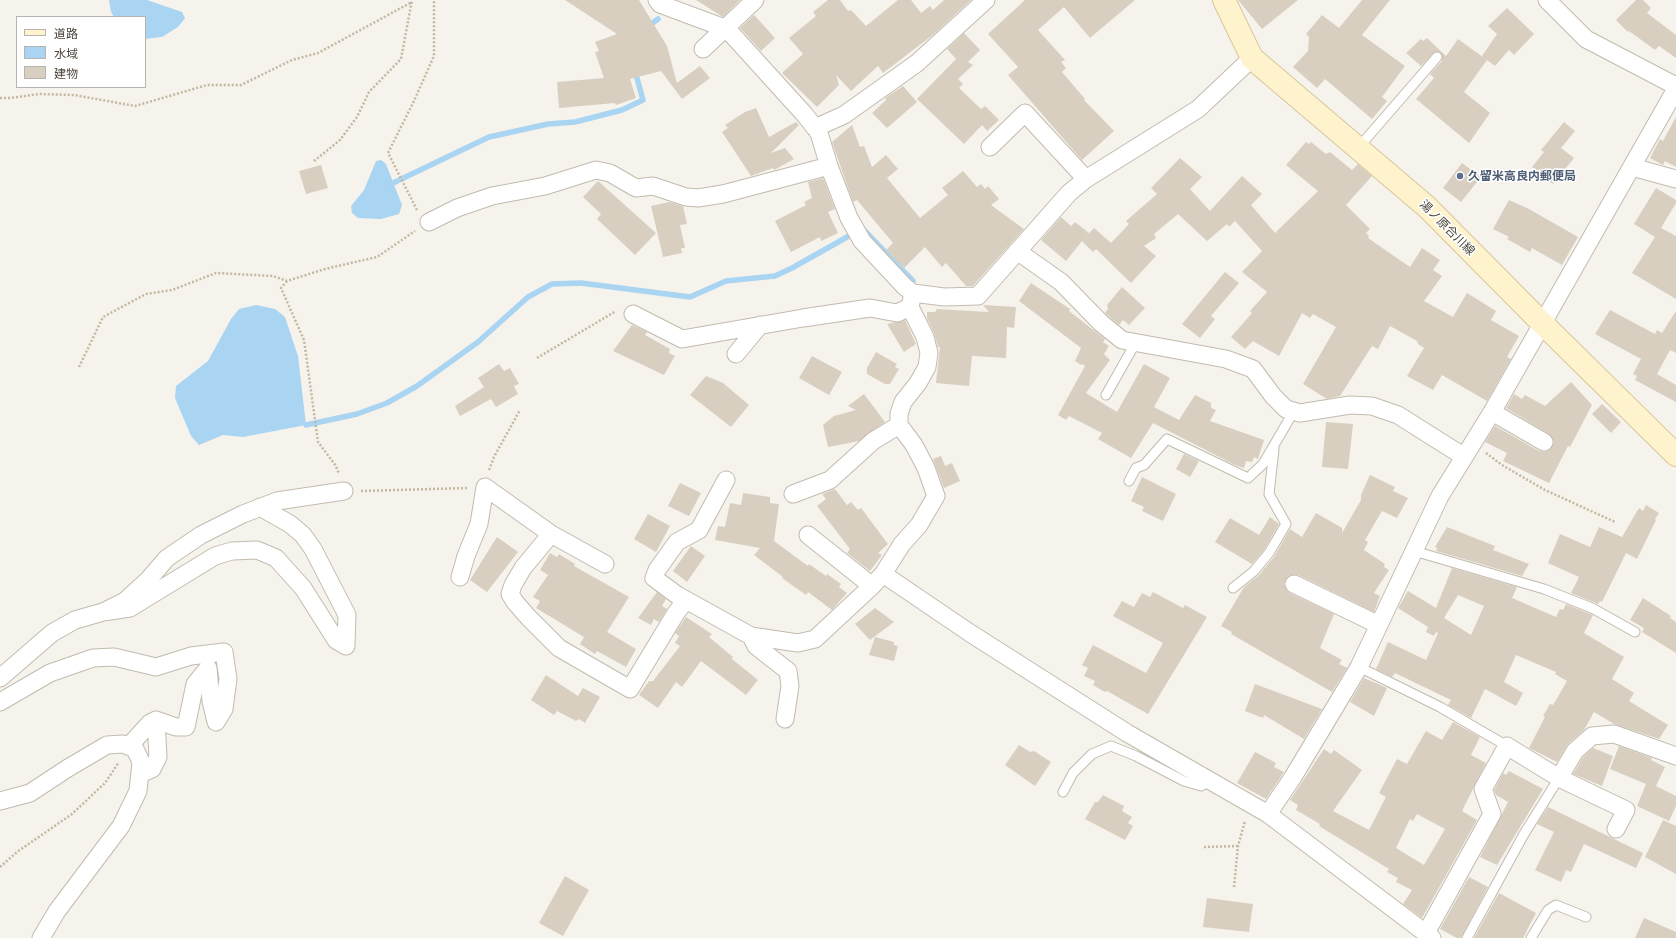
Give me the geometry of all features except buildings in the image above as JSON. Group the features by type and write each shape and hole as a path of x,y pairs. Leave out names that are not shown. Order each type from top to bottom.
{"main road":[{"name":"湯ノ原合川線","path":"1224,0 1252,58 1427,206 1542,323 1676,455"}],"street":[{"path":"657,0 660,4 725,28 805,115 819,133 829,166 854,230 905,287 925,337 929,353 927,367 918,383 903,402 899,414 899,425 914,445 926,468 936,496 919,525 902,544 884,574 816,639 798,643 751,636 686,600 654,578 678,542 699,530 726,480"},
{"path":"702,49 756,0"},
{"path":"1268,814 1293,777 1359,667 1440,496 1492,412 1632,167 1675,87 1586,39 1547,0"},
{"path":"815,128 844,115 918,63 978,3"},
{"path":"633,314 682,339 870,308 897,313 911,300 978,296 1017,250 1069,193 1086,179 1198,109 1252,58"},
{"path":"990,147 1025,113 1086,179"},
{"path":"427,224 457,208 492,196 545,186 596,170 610,173 636,188 653,186 686,197 698,198 723,194 829,166"},
{"path":"1632,167 1676,180"},
{"path":"1017,250 1061,282 1101,323 1122,340 1226,359 1253,369 1273,396 1286,409 1300,413 1350,405 1372,406 1398,415 1468,449"},
{"path":"736,354 760,325"},
{"path":"1492,412 1544,442"},
{"path":"793,494 830,480 869,444 899,425"},
{"path":"460,577 466,556 479,524 485,487 551,534 605,564"},
{"path":"103,612 125,601 148,580 167,558 200,535 260,507 277,501 344,491"},
{"path":"0,678 52,633 75,620 103,612 130,608 215,556 232,551 257,550 276,558 303,588 336,640 346,646 347,615 313,549 303,535 290,524 260,507"},
{"path":"551,534 523,568 510,594 528,617 560,648 630,688 676,613 686,600"},
{"path":"808,535 872,586"},
{"path":"884,574 970,633 1127,733 1268,814 1429,936 1492,814 1483,789 1508,746 1559,778 1626,810 1616,829"},
{"path":"1294,584 1379,625"},
{"path":"751,636 756,646 788,671 790,686 785,719"},
{"path":"0,702 50,673 93,658 114,657 156,667 191,656 224,652 228,679 224,709 216,722 211,701 208,668 195,684 186,727 176,727 156,720 150,723 129,746"},
{"path":"140,774 152,768 158,757 156,720"},
{"path":"1559,778 1575,751 1592,736 1614,734 1676,756"},
{"path":"0,801 30,793 68,768 108,745 123,744 135,749 141,762 138,791 121,826 57,911 41,938"}],"lane":[{"path":"1359,147 1437,57"},
{"path":"1106,395 1136,342"},
{"path":"1129,481 1136,468 1144,465 1166,439 1248,478 1263,464 1294,411"},
{"path":"1233,588 1254,571 1268,553 1286,524 1269,494 1274,447"},
{"path":"1414,551 1544,589 1592,608 1636,632"},
{"path":"1359,667 1440,707 1508,746"},
{"path":"1063,792 1073,774 1092,754 1111,746 1136,756 1184,781 1201,786 1211,781"},
{"path":"1468,938 1524,834 1559,778"},
{"path":"1531,938 1548,910 1556,905 1586,917"}],"path":[{"path":"434,0 434,56 413,103 388,152 427,224 377,257 325,269 287,281 281,288 304,340 318,442 336,466 344,491 485,487 494,457 520,410"},
{"path":"0,98 39,94 74,95 135,106 207,85 241,86 292,60 318,53 412,1"},
{"path":"314,162 340,140 357,118 369,92 401,59 412,1"},
{"path":"79,366 103,317 146,294 172,290 216,273 274,276 287,281"},
{"path":"536,358 623,307 633,314"},
{"path":"1468,449 1502,465 1545,490 1615,522"},
{"path":"0,867 17,852 72,814 105,783 129,746"},
{"path":"1234,887 1238,846 1242,828"},
{"path":"1204,847 1238,846"}],"water":[{"path":"109,0 147,0 182,12 185,18 178,27 162,37 146,39 146,16 113,16 111,12"},
{"path":"381,160 386,164 402,205 399,214 381,219 358,218 352,213 351,206 364,190 376,161"},
{"path":"256,305 275,309 285,317 298,356 306,425 243,437 223,435 199,445 191,436 175,398 176,386 208,361 231,319 239,309"}],"waterway":[{"path":"647,27 658,19"},
{"path":"393,183 489,137 548,124 575,122 622,110 643,100 635,71"},
{"path":"863,229 913,281"},
{"path":"306,425 357,414 387,403 417,386 478,342 528,297 552,284 581,283 690,297 726,281 775,276 856,232"}],"place":[{"name":"久留米高良内郵便局","path":"1460,176"}]}
